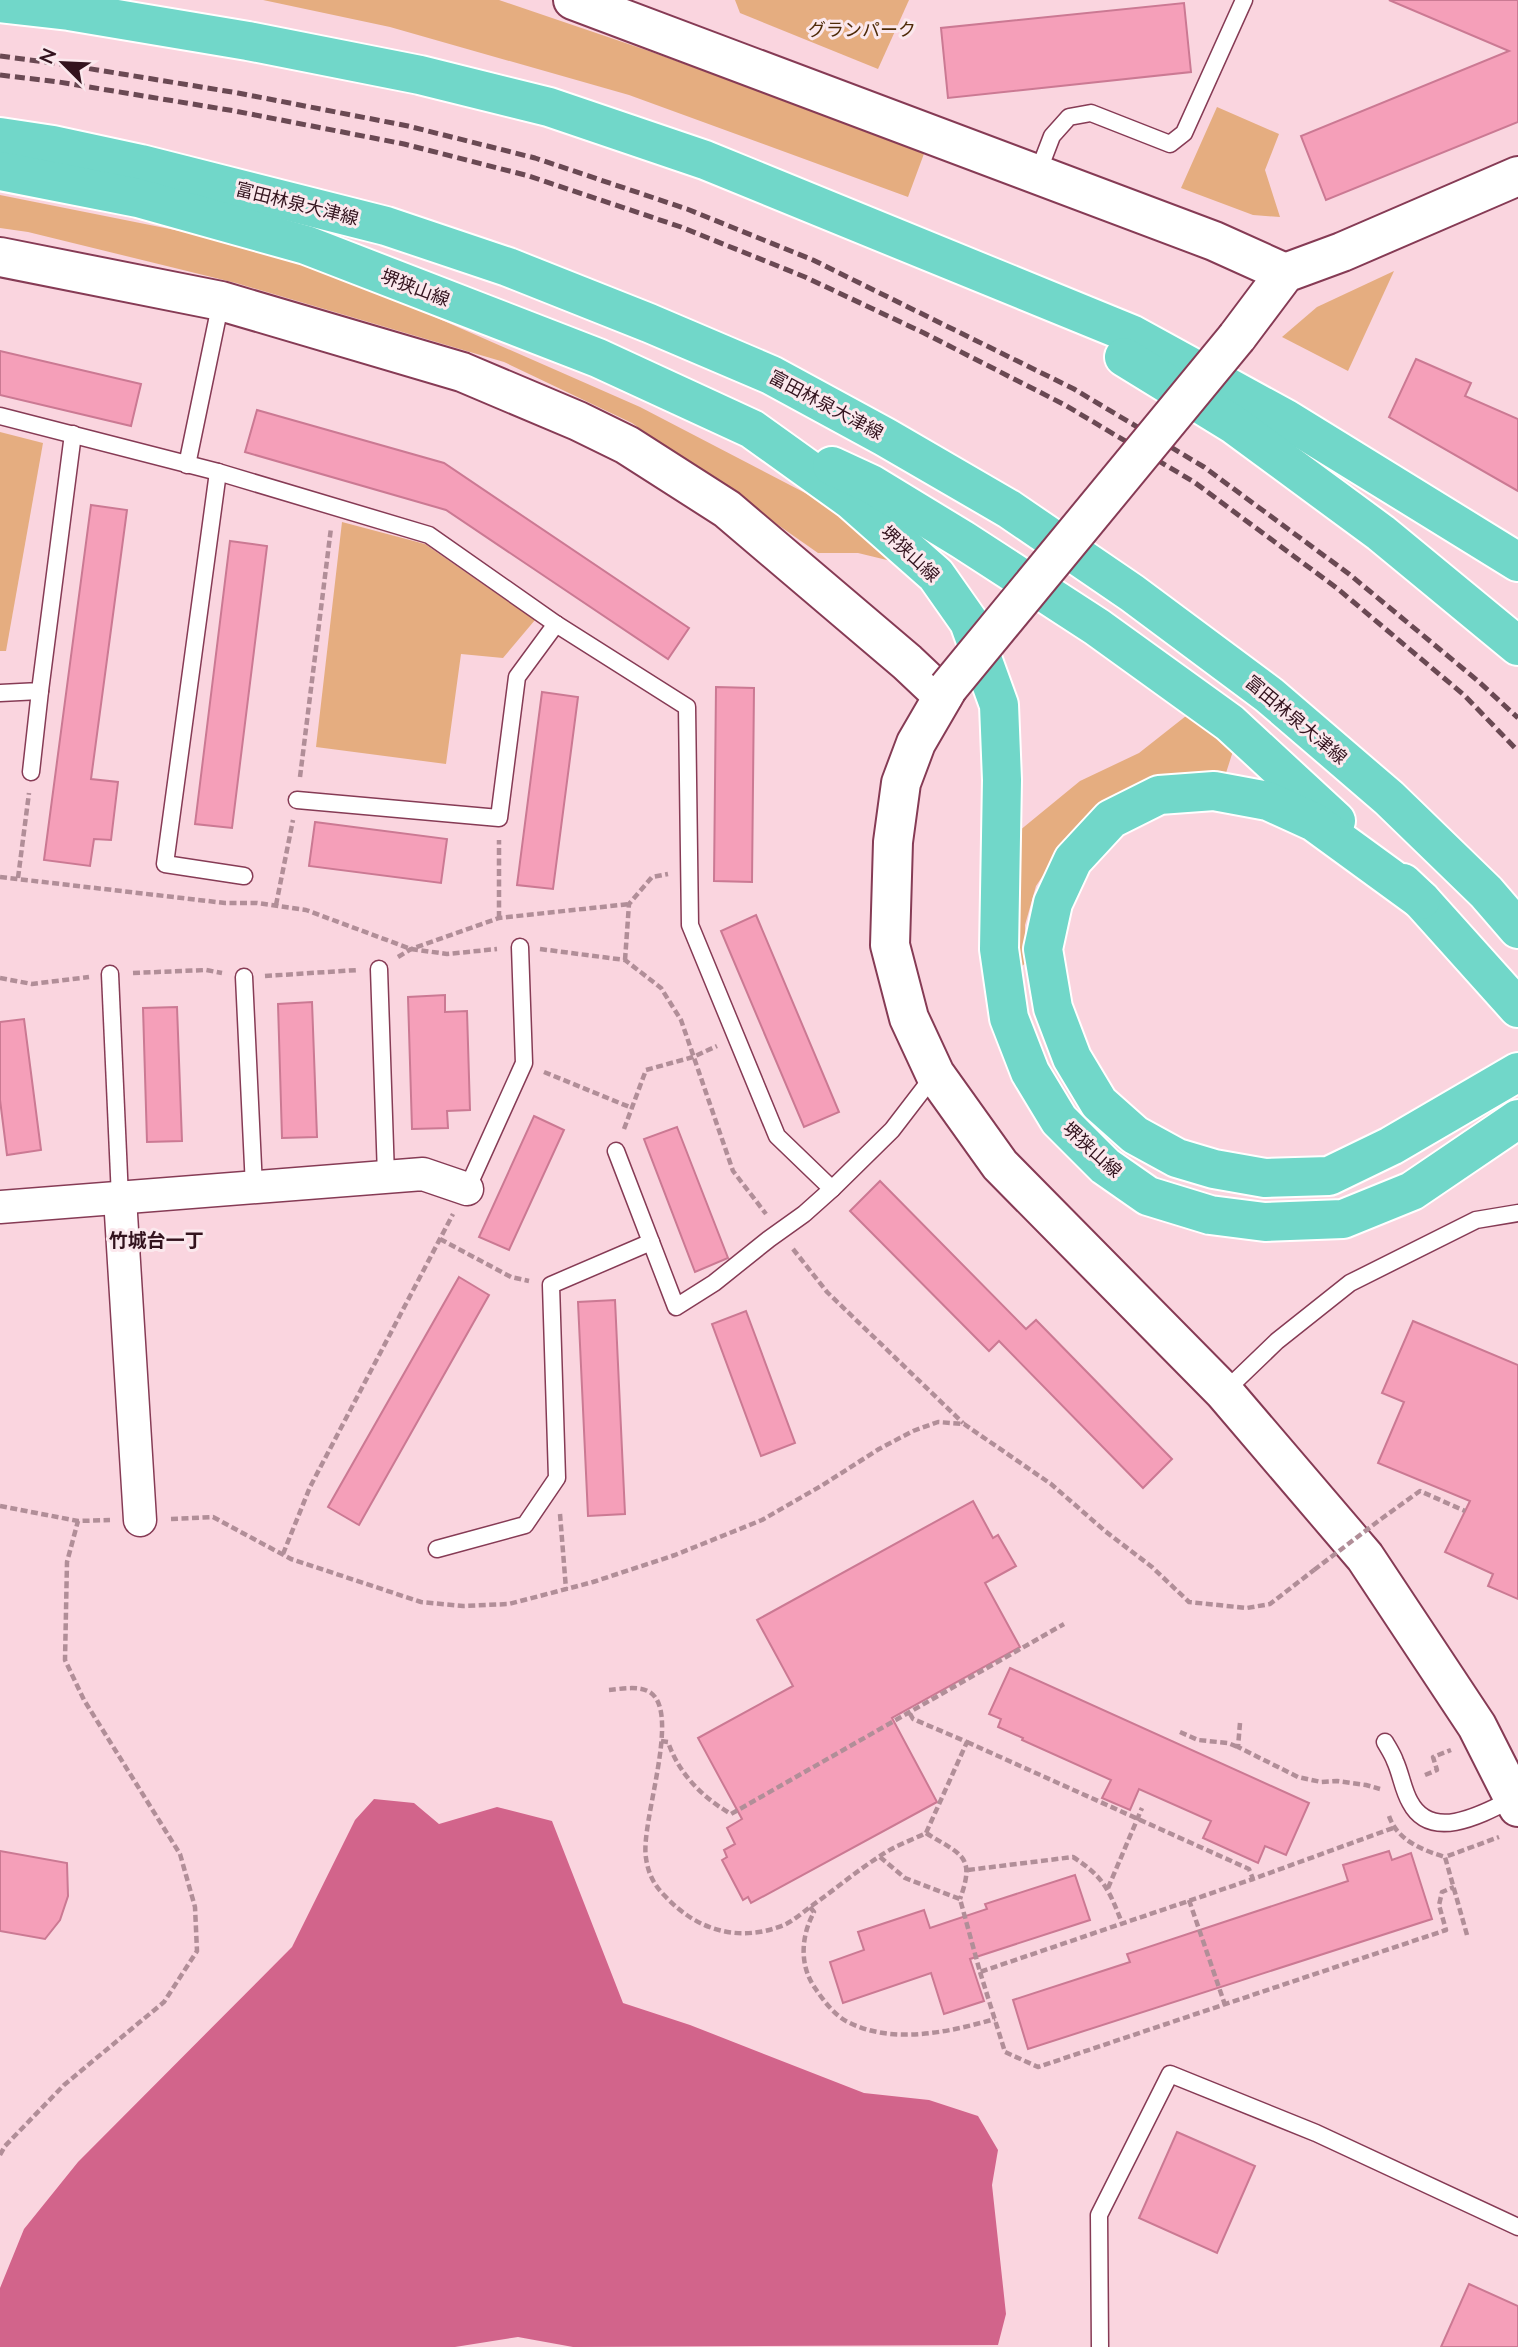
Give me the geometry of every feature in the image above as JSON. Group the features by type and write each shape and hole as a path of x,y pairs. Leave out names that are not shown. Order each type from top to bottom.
{"main road":[{"path":"0,3 248,41 446,82 549,107 705,160 1131,334 1286,419 1518,562"},
{"name":"富田林泉大津線","path":"0,138 53,145 141,164 386,226 508,267 771,375 886,436 1009,509 1132,593 1269,695 1389,798 1486,892 1518,929"},
{"name":"堺狭山線","path":"0,171 138,198 306,245 598,358 751,429 851,500 936,575 968,622 999,705 1002,780 999,949 1009,1018 1030,1072 1059,1120 1105,1166 1149,1196 1210,1215 1265,1222 1342,1219 1412,1191 1518,1119"},
{"path":"834,211 1099,343 1233,424 1381,533 1518,646"},
{"path":"751,429 871,484 963,540 1097,627 1230,723 1421,900 1515,1005"},
{"path":"1383,478 1518,575"},
{"path":"1421,900 1314,822 1268,801 1214,790 1159,794 1111,819 1073,860 1053,903 1043,948 1053,1008 1072,1058 1099,1103 1135,1135 1177,1158 1214,1169 1265,1178 1329,1176 1391,1146 1518,1072"}],"street":[{"path":"573,0 1214,241 1285,273"},
{"path":"1512,1810 1476,1726 1365,1557 1224,1392 1000,1166 935,1074 909,1018 890,946 893,842 901,783 916,743 946,692 1237,337 1285,273 1342,252 1518,176"},
{"path":"0,257 221,301 462,372 578,421 627,445 727,509 946,692"},
{"path":"0,1207 423,1174 467,1189"},
{"path":"120,1198 140,1520"}],"lane":[{"path":"1037,174 1052,136 1069,117 1091,113 1170,144 1184,133 1244,0"},
{"path":"187,465 221,301"},
{"path":"0,416 218,472 429,536 556,624 687,707 690,925 777,1136 832,1189"},
{"path":"32,772 73,434"},
{"path":"218,472 165,864 244,876"},
{"path":"297,800 499,818 517,677 556,624"},
{"path":"0,693 40,691"},
{"path":"467,1189 524,1063 520,947"},
{"path":"379,969 386,1176"},
{"path":"110,974 120,1198"},
{"path":"244,977 254,1187"},
{"path":"616,1151 676,1307 714,1283 804,1214 832,1189 892,1130 935,1074"},
{"path":"1224,1392 1278,1341 1350,1283 1476,1220 1518,1213"},
{"path":"437,1549 525,1525 557,1478 551,1285 651,1242"},
{"path":"1385,1742 1395,1761 1410,1804 1424,1818 1454,1823 1512,1810"},
{"path":"1100,2347 1099,2215 1170,2074 1316,2133 1518,2227"}],"path":[{"path":"275,905 297,800 333,507"},
{"path":"18,878 32,772"},
{"path":"499,818 499,918"},
{"path":"625,960 629,904 652,877 689,869"},
{"path":"0,877 225,904 257,903 306,910 411,949 447,954 520,947 625,960 662,988 681,1020 733,1171 827,1292 964,1424 1051,1485 1152,1567 1189,1602 1247,1608 1269,1604 1420,1490 1465,1511"},
{"path":"0,978 32,984 110,974 206,970 244,977 379,969 411,949 499,918 629,904"},
{"path":"616,1151 646,1070 693,1058"},
{"path":"524,1063 632,1108"},
{"path":"283,1554 310,1487 467,1189"},
{"path":"440,1239 512,1277 551,1285"},
{"path":"0,1506 78,1521 213,1517 291,1559 421,1602 463,1606 509,1604 675,1555 762,1520 878,1449 913,1431 938,1422 964,1424"},
{"path":"557,1478 566,1589"},
{"path":"0,2155 5,2146 65,2085 163,2002 197,1951 195,1907 180,1854 84,1700 65,1660 67,1562 78,1521"},
{"path":"661,1741 668,1742 687,1779 716,1805 731,1814 1064,1624"},
{"path":"609,1690 643,1689 651,1693 658,1702 661,1741 656,1788 646,1829 645,1857 653,1882 686,1915 710,1928 732,1934 759,1932 786,1924 880,1857 926,1833 967,1742"},
{"path":"909,1712 913,1719 1249,1869 1252,1879"},
{"path":"1238,1747 1240,1723"},
{"path":"1180,1732 1198,1740 1238,1747 1298,1777 1321,1782 1366,1784 1380,1789"},
{"path":"1424,1775 1437,1770 1433,1757 1455,1749"},
{"path":"1108,1888 1142,1808"},
{"path":"1468,1935 1445,1857 1512,1810"},
{"path":"980,1972 1393,1828"},
{"path":"926,1833 963,1858 968,1870 960,1899 1005,2052 1038,2067 1446,1930 1439,1905 1442,1892 1454,1887"},
{"path":"880,1857 905,1878 960,1899"},
{"path":"968,1870 1073,1857 1090,1868 1108,1888 1122,1923"},
{"path":"1189,1900 1225,2005"},
{"path":"810,1907 814,1912 804,1935 808,1979 821,1998 846,2021 871,2031 902,2034 935,2033 995,2019"}],"green space":[{"path":"263,0 499,0 925,151 908,197 629,95 390,27"},
{"name":"グランパーク","path":"735,0 909,0 878,69 740,13"},
{"path":"1217,107 1279,134 1265,170 1280,217 1253,215 1181,188"},
{"path":"0,195 250,245 410,306 640,407 811,496 877,538 891,561 858,553 818,553 632,423 504,362 236,283 28,232 0,228"},
{"path":"1394,271 1348,371 1282,337 1317,307"},
{"path":"0,432 43,443 6,651 0,651"},
{"path":"342,522 425,544 535,620 503,658 461,654 446,764 316,747"},
{"path":"1191,712 1233,751 1226,773 1159,778 1115,794 1072,832 1036,886 1025,925 1026,963 1015,971 1019,831 1080,781 1139,753"}],"shaded area":[{"path":"374,1799 414,1803 439,1824 497,1807 552,1821 623,2003 690,2025 864,2093 929,2100 978,2116 998,2150 992,2185 1006,2314 998,2345 573,2347 518,2337 455,2347 0,2347 0,2288 24,2229 78,2162 292,1947 355,1820"}],"building":[{"path":"1389,0 1518,0 1518,122 1326,200 1301,136 1509,51"},
{"path":"1184,3 1191,72 948,98 941,28"},
{"path":"0,351 141,384 131,426 0,395"},
{"path":"1416,359 1471,383 1465,396 1518,419 1518,491 1389,417"},
{"path":"257,410 444,463 689,628 668,659 446,510 245,452"},
{"path":"91,505 127,510 91,779 118,782 111,840 94,839 90,866 44,860"},
{"path":"230,541 267,546 232,828 195,824"},
{"path":"716,687 754,688 752,882 714,881"},
{"path":"542,692 578,697 553,889 517,885"},
{"path":"315,822 447,839 441,883 309,866"},
{"path":"756,915 839,1112 804,1127 721,931"},
{"path":"445,995 445,1012 467,1011 470,1110 447,1111 448,1128 412,1129 408,997"},
{"path":"312,1002 317,1137 282,1138 278,1004"},
{"path":"177,1007 182,1141 147,1142 143,1008"},
{"path":"24,1019 41,1150 7,1155 0,1100 0,1022"},
{"path":"534,1116 564,1130 509,1250 479,1237"},
{"path":"677,1127 728,1258 695,1272 644,1139"},
{"path":"880,1181 1026,1329 1036,1320 1172,1459 1143,1488 999,1341 989,1351 850,1211"},
{"path":"459,1277 489,1295 359,1525 328,1507"},
{"path":"615,1300 625,1514 588,1516 578,1302"},
{"path":"746,1311 795,1443 761,1456 712,1324"},
{"path":"1413,1321 1518,1365 1518,1599 1488,1586 1493,1574 1445,1552 1470,1501 1378,1463 1404,1402 1382,1393"},
{"path":"973,1501 993,1538 998,1535 1016,1566 985,1583 1020,1647 892,1718 937,1802 751,1903 748,1897 743,1900 722,1860 727,1857 724,1850 735,1844 727,1828 742,1819 698,1738 793,1686 757,1620"},
{"path":"1010,1668 1309,1803 1286,1855 1265,1846 1258,1863 1203,1838 1211,1821 1139,1789 1130,1810 1102,1798 1111,1780 998,1727 1001,1719 989,1714"},
{"path":"0,1851 67,1863 68,1896 60,1920 45,1939 0,1931"},
{"path":"1389,1851 1392,1860 1411,1853 1432,1919 1028,2049 1013,2000 1130,1962 1127,1954 1348,1881 1343,1865"},
{"path":"1075,1875 1090,1920 970,1959 984,2001 944,2014 931,1973 843,2003 830,1962 864,1950 858,1932 924,1910 930,1928 987,1909 985,1904"},
{"path":"1177,2132 1255,2166 1217,2253 1139,2218"},
{"path":"1469,2284 1518,2306 1518,2347 1441,2347"}],"railway":[{"path":"0,56 238,93 408,126 535,158 687,209 813,260 1074,389 1204,467 1349,574 1478,681 1518,718"},
{"path":"0,75 235,111 404,144 529,176 681,227 805,277 924,333 1065,405 1194,482 1338,589 1464,695 1518,751"}],"district":[{"name":"竹城台一丁","path":"156,1240"}]}
